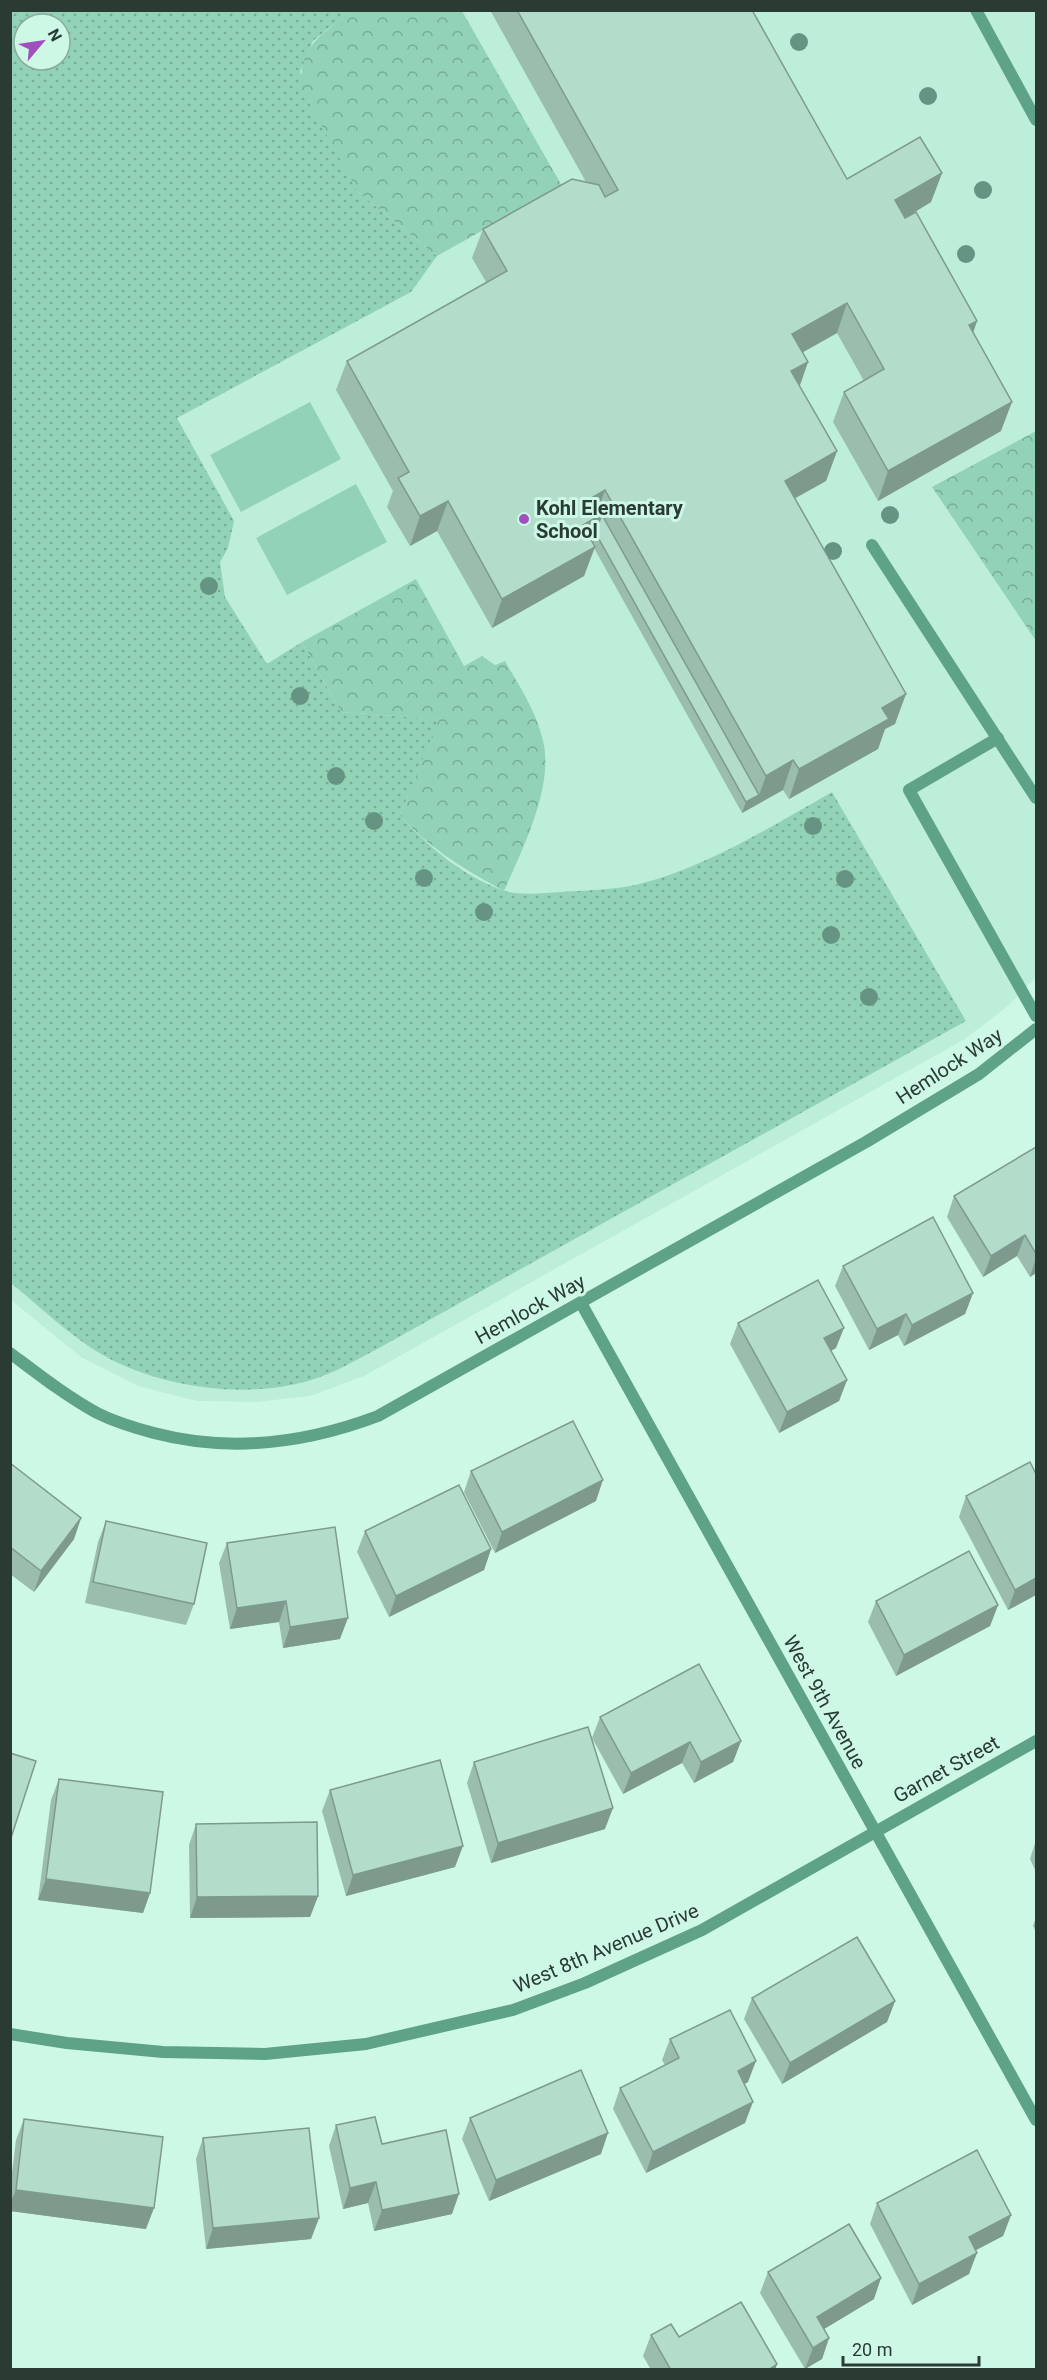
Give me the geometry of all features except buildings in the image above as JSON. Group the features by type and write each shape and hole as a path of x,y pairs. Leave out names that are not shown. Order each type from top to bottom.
{"street":[{"path":"976,10 1036,120"},
{"path":"872,545 1036,798"},
{"path":"998,738 909,789 1036,1016"},
{"name":"Hemlock Way","path":"10,1353 46,1380 98,1413 130,1426 182,1440 242,1445 277,1443 338,1431 378,1416 866,1142 979,1074 1036,1029"},
{"name":"West 9th Avenue","path":"581,1303 1036,2120"},
{"name":"Garnet Street","path":"875,1831 1036,1741"},
{"name":"West 8th Avenue Drive","path":"10,2034 67,2043 163,2052 265,2054 366,2044 513,2010 585,1983 702,1930 875,1831"}],"shaded area":[{"name":"Kohl Elementary School","path":"11,11 1036,11 1036,977 1008,1006 965,1039 364,1376 310,1396 256,1402 197,1401 138,1386 81,1357 11,1300"}],"green space":[{"path":"10,11 347,11 313,41 300,72 358,192 437,256 411,292 177,418 234,521 228,548 220,562 225,597 267,664 302,642 341,712 440,719 400,815 446,859 473,877 502,890 516,893 539,893 615,888 647,882 670,875 718,854 832,792 966,1021 379,1348 317,1378 261,1389 236,1390 186,1384 162,1379 116,1362 61,1326 11,1283"},
{"path":"347,11 462,11 562,186 437,256 358,192 302,90 301,80 303,63 310,48"},
{"path":"310,402 341,459 241,512 210,455"},
{"path":"1036,431 1036,641 932,487"},
{"path":"356,484 387,542 287,595 256,538"},
{"path":"416,579 464,666 482,656 495,665 505,661 528,701 541,734 545,763 540,801 527,839 504,891 448,858 400,815 439,719 341,712 302,642"}],"place":[{"name":"Kohl Elementary School","path":"524,519"}]}
